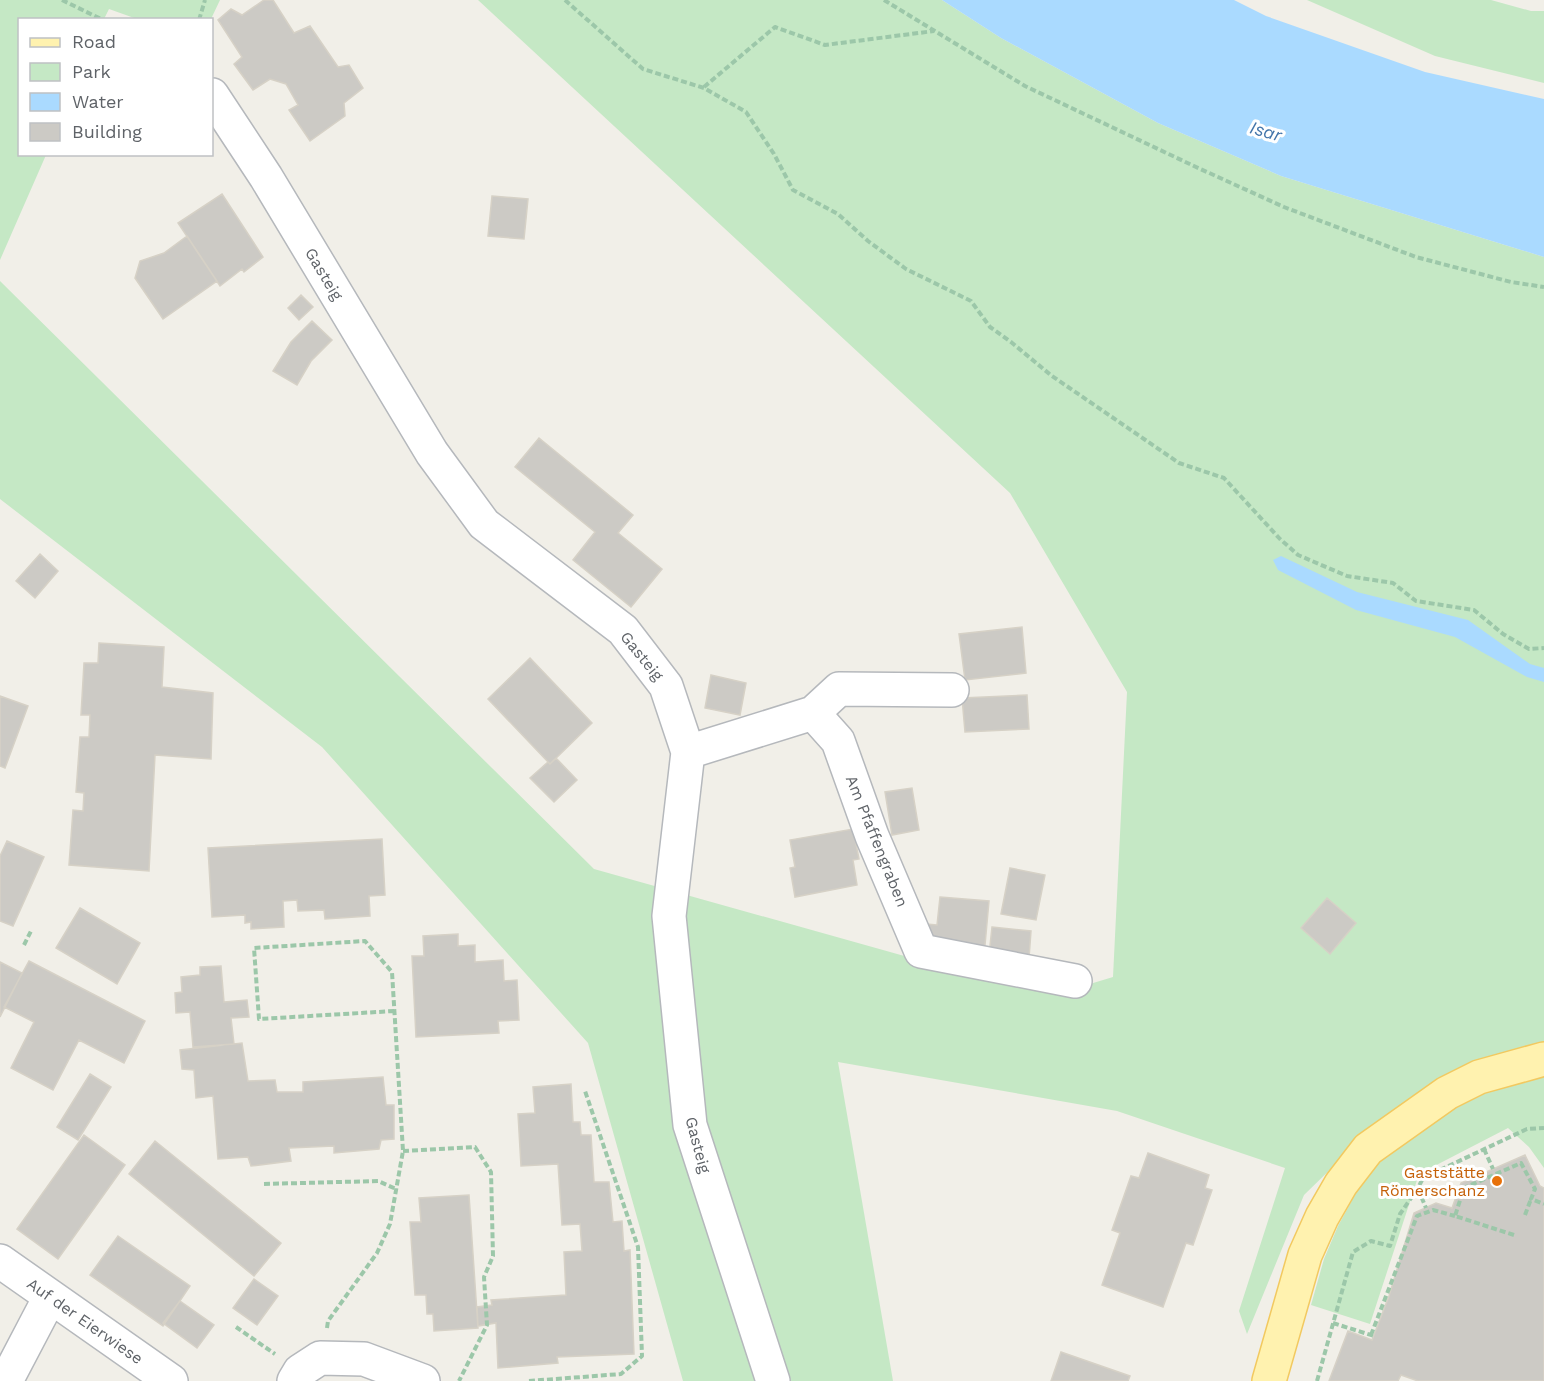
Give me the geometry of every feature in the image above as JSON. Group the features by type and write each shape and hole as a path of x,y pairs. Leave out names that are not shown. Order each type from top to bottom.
{"main road":[{"path":"1269,1381 1305,1255 1322,1217 1341,1184 1368,1149 1447,1093 1479,1077 1544,1059"}],"street":[{"name":"Gasteig","path":"213,97 266,177 432,453 484,525 623,630 666,686 688,752 669,916 690,1125 773,1381"},
{"path":"688,752 813,713 839,689 952,690"},
{"name":"Am Pfaffengraben","path":"813,713 838,741 872,836 921,951 1075,981"},
{"name":"Auf der Eierwiese","path":"0,1261 171,1381"},
{"path":"6,1381 50,1297"},
{"path":"304,1370 364,1359 423,1381"}],"path":[{"path":"62,0 99,18"},
{"path":"200,18 205,0"},
{"path":"565,0 643,69 704,87 746,112 774,154 793,190 838,214 868,241 906,269 971,301 990,327 1052,376 1179,463 1224,478 1298,555 1347,576 1392,583 1416,601 1474,610 1503,634 1529,649 1544,648"},
{"path":"884,0 1025,86 1196,168 1284,207 1416,257 1511,282 1544,287"},
{"path":"704,87 775,27 825,45 935,31"},
{"path":"24,945 32,929"},
{"path":"236,1327 304,1370 328,1321 376,1253 390,1224 403,1151 392,972 365,942 254,948 259,1019 394,1011"},
{"path":"529,1381 621,1374 642,1356 638,1247 585,1091"},
{"path":"1317,1381 1353,1252 1371,1241 1390,1246 1400,1214 1418,1188 1422,1178 1527,1129 1544,1128"},
{"path":"403,1151 475,1148 491,1172 493,1256 484,1277 487,1324 459,1381"},
{"path":"1484,1149 1493,1169"},
{"path":"1455,1216 1464,1188 1521,1163 1535,1189 1525,1215"},
{"path":"264,1184 378,1181 396,1189"},
{"path":"1418,1188 1426,1208"},
{"path":"1531,1199 1544,1204"},
{"path":"1333,1323 1372,1336 1417,1216 1434,1210 1514,1235"}],"green space":[{"path":"0,0 220,0 211,18 134,18 109,9 104,18 18,18 18,156 46,156 0,260"},
{"path":"478,0 942,0 1001,38 1158,123 1281,176 1544,257 1544,1046 1380,1121 1304,1195 1247,1334 1239,1311 1285,1168 1117,1111 838,1062 893,1381 683,1381 588,1043 322,747 0,499 0,281 594,869 915,959 1070,990 1113,977 1127,692 1010,493"},
{"path":"1307,0 1491,0 1531,11 1544,11 1544,83 1435,56"},
{"path":"1544,1073 1544,1168 1529,1147 1508,1128 1419,1174 1370,1324 1311,1305 1324,1259 1338,1226 1357,1191 1389,1149 1482,1089"}],"water":[{"name":"Isar","path":"942,0 1234,0 1266,16 1425,72 1544,99 1544,257 1281,176 1158,123 1001,38"},
{"path":"1281,556 1357,592 1468,620 1530,664 1544,668 1544,682 1527,677 1455,637 1356,610 1278,570 1273,560"}],"building":[{"path":"264,0 273,0 294,33 310,26 338,67 349,65 363,88 344,103 345,116 310,141 289,110 298,105 286,84 270,79 253,90 234,64 242,57 218,20 231,9 242,15"},
{"path":"222,194 263,257 244,272 242,269 220,286 178,223"},
{"path":"492,196 528,199 524,239 488,236"},
{"path":"187,236 217,281 163,319 135,278 140,261 164,253"},
{"path":"301,295 313,307 299,320 288,308"},
{"path":"312,321 332,340 311,361 297,385 273,371 291,342"},
{"path":"539,438 633,515 618,533 662,569 631,607 573,560 595,532 515,467"},
{"path":"40,554 58,571 35,598 16,581"},
{"path":"1022,627 1026,673 965,680 959,634"},
{"path":"99,643 164,647 162,687 213,693 211,759 155,755 149,871 69,865 73,810 83,811 84,793 76,792 80,737 89,737 90,715 81,715 84,663 98,663"},
{"path":"530,658 592,723 550,764 488,699"},
{"path":"711,675 746,683 740,715 705,708"},
{"path":"1027,695 1029,729 965,732 962,698"},
{"path":"0,696 28,706 5,768 0,766"},
{"path":"556,758 577,780 554,802 530,778"},
{"path":"912,788 919,830 892,835 885,792"},
{"path":"853,829 859,859 853,860 857,885 795,897 790,868 795,867 790,840"},
{"path":"382,839 385,895 369,896 370,916 325,919 324,910 298,911 297,900 283,901 284,927 251,929 251,922 245,923 245,915 212,917 208,848"},
{"path":"7,841 44,857 13,926 0,921 0,856"},
{"path":"1010,868 1045,875 1036,920 1001,914"},
{"path":"940,897 989,901 984,956 926,949 927,924 937,925"},
{"path":"1327,898 1356,923 1330,954 1301,928"},
{"path":"80,908 140,943 117,984 56,948"},
{"path":"992,927 1031,931 1029,958 989,955"},
{"path":"458,934 458,946 475,945 475,962 503,960 504,981 517,980 519,1020 498,1021 499,1033 416,1037 412,956 424,956 423,936"},
{"path":"29,961 145,1021 124,1063 79,1040 53,1090 11,1068 34,1022 4,1007"},
{"path":"0,962 22,973 0,1017"},
{"path":"221,966 224,1002 247,1000 249,1017 231,1018 234,1044 193,1047 190,1012 176,1013 175,993 182,992 181,977 200,975 200,967"},
{"path":"242,1043 248,1081 275,1080 277,1092 303,1092 303,1082 383,1077 386,1105 394,1105 394,1139 381,1140 379,1149 334,1153 334,1146 289,1148 291,1161 260,1165 251,1166 248,1157 218,1159 213,1096 196,1098 194,1070 182,1069 180,1050"},
{"path":"90,1074 111,1087 78,1140 57,1127"},
{"path":"571,1084 573,1122 580,1122 581,1135 591,1135 594,1182 609,1182 613,1222 622,1221 624,1251 630,1250 634,1354 557,1357 558,1363 498,1368 496,1323 478,1326 477,1307 492,1305 491,1300 566,1295 564,1252 582,1251 580,1224 562,1225 558,1164 521,1166 518,1114 535,1113 533,1087"},
{"path":"84,1135 125,1165 58,1259 17,1229"},
{"path":"155,1141 281,1243 254,1276 129,1174"},
{"path":"1148,1153 1209,1175 1205,1188 1212,1190 1193,1245 1186,1243 1163,1307 1102,1285 1120,1233 1112,1230 1131,1176 1139,1178"},
{"path":"1525,1155 1540,1186 1544,1188 1544,1381 1418,1381 1401,1375 1398,1381 1329,1381 1348,1331 1372,1340 1389,1296 1414,1213 1436,1203 1452,1208 1461,1183"},
{"path":"469,1195 478,1328 434,1331 433,1314 427,1314 426,1295 415,1295 410,1222 421,1222 419,1198"},
{"path":"118,1236 190,1286 163,1326 90,1275"},
{"path":"254,1279 278,1296 257,1325 233,1308"},
{"path":"180,1301 214,1325 197,1348 163,1323"},
{"path":"1061,1352 1130,1376 1128,1381 1051,1381"}],"place":[{"name":"Gaststätte Römerschanz","path":"1497,1181"}]}
